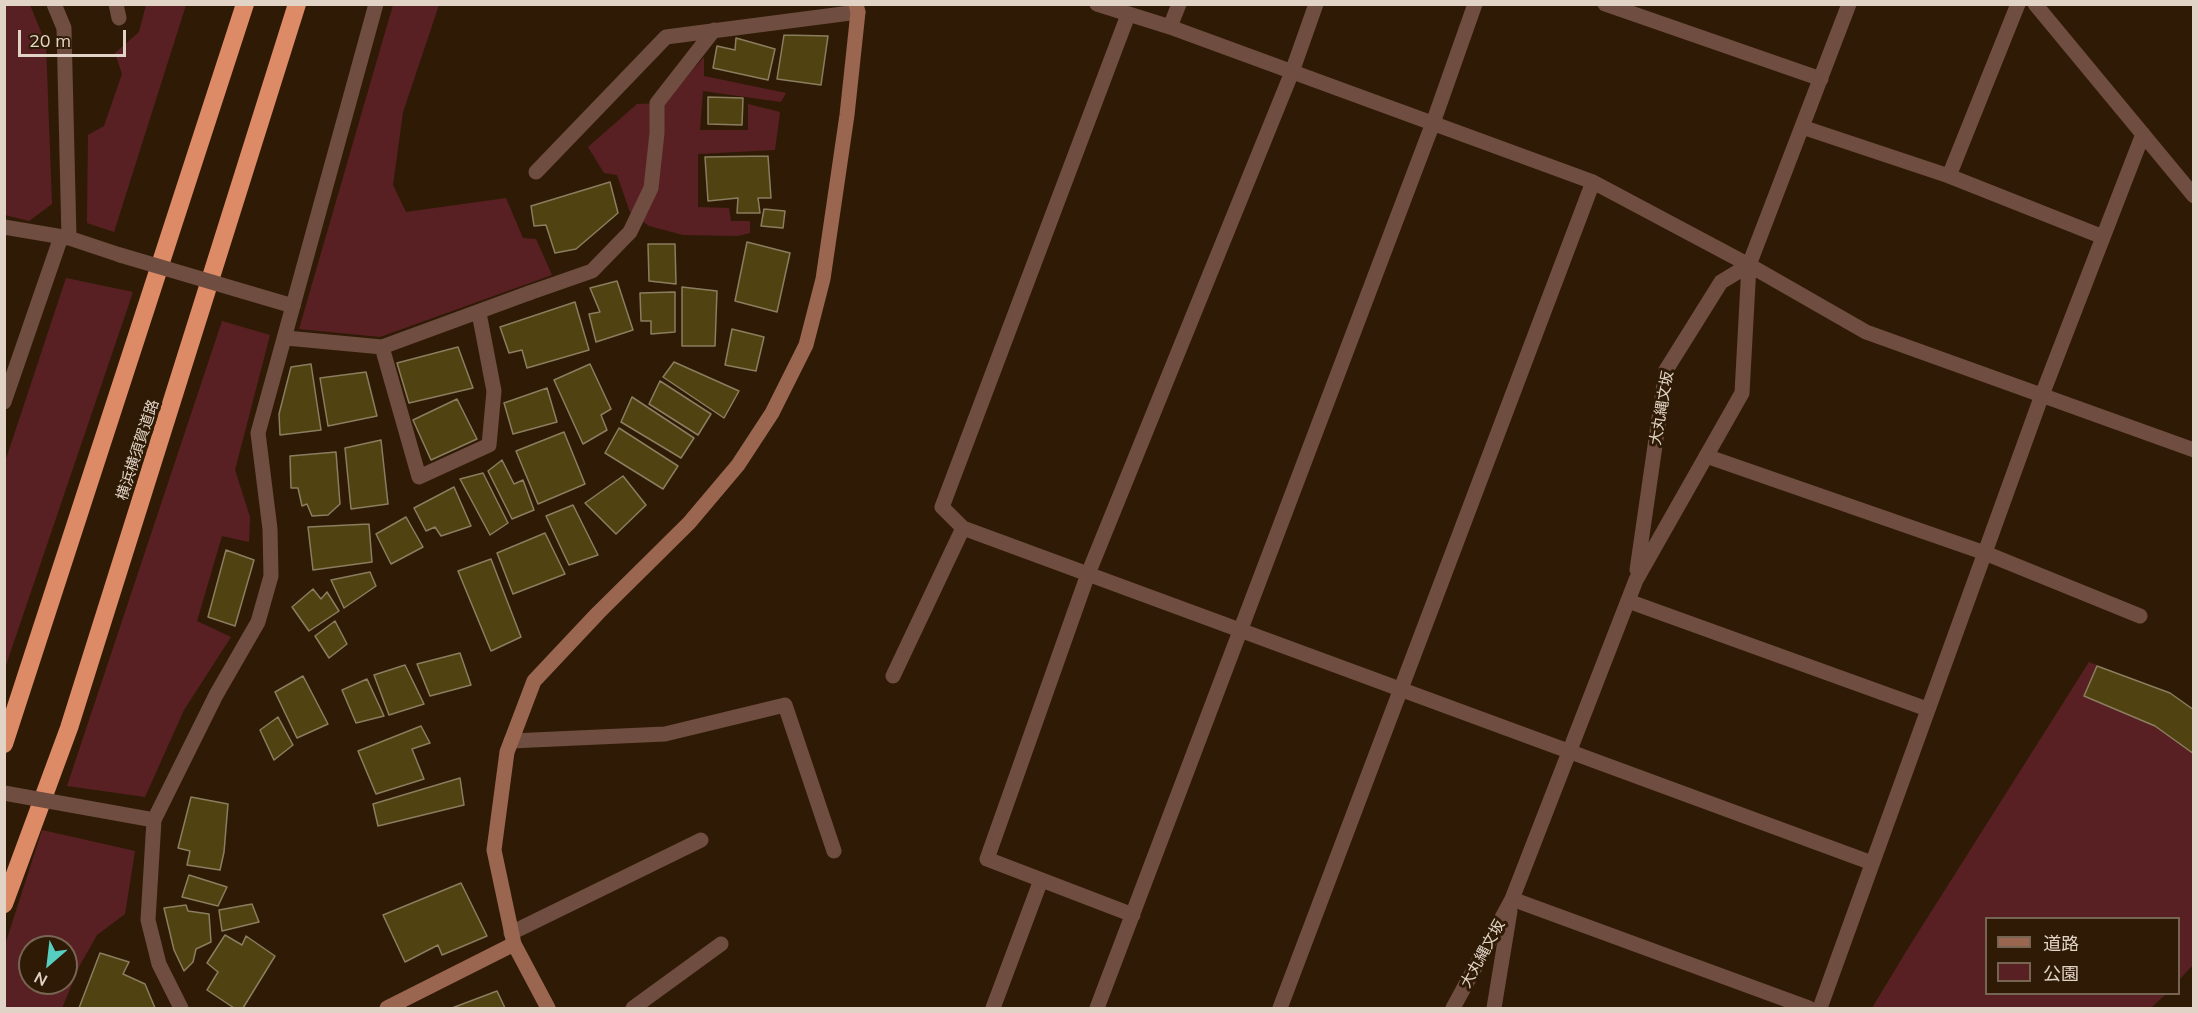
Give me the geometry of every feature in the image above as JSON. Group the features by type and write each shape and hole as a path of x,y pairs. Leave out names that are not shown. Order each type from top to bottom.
{"highway":[{"path":"4,744 245,4"},
{"name":"横浜横須賀道路","path":"4,904 69,728 297,4"}],"street":[{"path":"4,402 65,238 64,28 54,4"},
{"path":"181,1008 159,964 148,920 154,820 216,695 258,622 271,576 270,529 258,433 286,338 376,4"},
{"path":"1097,4 1170,27 1593,182 1749,265 1866,332 2193,450"},
{"path":"1170,27 1179,4"},
{"path":"1133,915 987,859 1088,574 1292,72 1316,4"},
{"path":"1097,1008 1433,123 1475,4"},
{"path":"1605,4 1821,79"},
{"name":"大丸縄文坂","path":"1453,1008 1512,899 1636,580 1742,393 1749,265 1849,4"},
{"path":"1949,176 2018,4"},
{"path":"2035,4 2193,196"},
{"path":"536,172 666,37 857,8 847,115 823,279 806,345 772,413 738,465 689,523 598,613 534,681 507,752 494,850 512,938 548,1008"},
{"path":"1128,15 942,507 963,528 1872,863"},
{"path":"286,338 382,346 592,271 630,232 651,188 657,133 657,104 714,30"},
{"path":"1803,127 1949,176 2103,237"},
{"path":"1820,1008 2042,395 2143,134"},
{"path":"1280,1008 1593,182"},
{"path":"4,227 65,238 293,306"},
{"name":"大丸縄文坂","path":"1636,580 1666,370 1721,282 1749,265"},
{"path":"382,346 419,477 489,444 494,392 479,313"},
{"path":"1706,456 1985,553 2140,616"},
{"path":"892,676 963,528"},
{"path":"1628,601 1927,709"},
{"path":"511,741 665,734 785,705 834,851"},
{"path":"4,793 154,820"},
{"path":"387,1008 512,938 701,840"},
{"path":"993,1008 1041,880"},
{"path":"1512,899 1809,1008"},
{"name":"大丸縄文坂","path":"1494,1008 1512,899"},
{"path":"633,1008 721,945"}],"green space":[{"path":"5,4 30,5 46,44 52,204 29,221 5,215"},
{"path":"146,5 186,5 114,232 87,223 88,135 104,126 122,74 115,53 139,32"},
{"path":"393,5 439,5 403,112 393,185 406,212 506,198 523,238 536,239 552,275 380,337 299,329"},
{"path":"704,57 704,76 786,93 781,102 703,91 700,130 748,130 748,104 780,112 775,150 698,154 698,207 729,208 731,221 750,221 750,233 738,236 683,235 649,226 630,212 617,175 604,173 588,147 637,104 664,103"},
{"path":"66,278 133,292 5,668 5,462"},
{"path":"222,321 270,335 235,470 250,517 249,542 222,536 197,621 231,637 184,710 145,797 67,786"},
{"path":"2089,662 2170,693 2193,710 2193,965 2180,979 2180,917 1985,917 1985,995 2165,995 2151,1008 1872,1008"},
{"path":"42,830 135,851 125,914 97,935 78,970 78,935 18,935 18,995 67,995 62,1008 5,1008 5,945"}],"building":[{"path":"784,35 828,36 821,85 777,79"},
{"path":"736,38 775,49 768,80 713,68 717,46 735,50"},
{"path":"708,97 743,98 742,125 708,124"},
{"path":"768,156 771,198 758,198 760,213 737,213 738,198 708,201 705,157"},
{"path":"610,182 618,213 576,249 555,253 546,225 534,226 531,206"},
{"path":"764,209 785,211 783,228 761,226"},
{"path":"747,242 790,253 777,312 735,301"},
{"path":"648,244 675,244 676,284 649,281"},
{"path":"617,281 633,330 596,342 589,314 600,312 590,288"},
{"path":"682,287 717,291 715,346 682,346"},
{"path":"675,292 675,332 651,334 651,321 641,321 640,293"},
{"path":"575,302 589,350 527,368 522,350 509,353 500,327"},
{"path":"732,329 764,337 756,371 725,365"},
{"path":"458,347 473,388 409,403 397,363"},
{"path":"674,362 739,391 724,418 663,377"},
{"path":"311,364 321,430 280,435 279,414 291,367"},
{"path":"590,364 611,409 601,415 607,430 583,444 554,380"},
{"path":"366,372 377,416 328,426 320,378"},
{"path":"660,381 711,414 698,435 649,404"},
{"path":"547,388 557,422 513,434 504,403"},
{"path":"632,397 694,438 681,458 621,422"},
{"path":"457,399 477,439 431,460 413,420"},
{"path":"619,428 678,466 663,489 605,453"},
{"path":"564,432 585,484 538,504 516,451"},
{"path":"381,440 388,504 351,509 345,448"},
{"path":"336,452 340,504 328,515 312,516 307,504 302,506 298,488 291,488 290,456"},
{"path":"502,460 514,484 523,480 534,510 512,519 488,471"},
{"path":"483,473 508,523 490,535 460,479"},
{"path":"623,476 646,505 616,534 585,503"},
{"path":"454,487 471,526 441,536 435,527 426,531 414,508"},
{"path":"573,505 598,555 569,565 546,516"},
{"path":"406,517 423,547 391,564 376,534"},
{"path":"369,524 372,562 313,570 308,527"},
{"path":"545,533 565,574 513,594 497,553"},
{"path":"226,550 254,560 235,626 208,617"},
{"path":"491,559 521,637 491,651 458,571"},
{"path":"370,572 376,586 344,608 331,580"},
{"path":"313,589 321,599 327,592 339,611 309,631 292,607"},
{"path":"335,621 347,644 329,658 315,636"},
{"path":"460,653 471,685 430,696 417,664"},
{"path":"405,665 424,704 389,715 374,675"},
{"path":"2097,666 2170,693 2194,710 2194,754 2155,726 2084,696"},
{"path":"303,676 328,724 297,738 275,692"},
{"path":"367,679 384,716 356,723 342,690"},
{"path":"278,717 293,745 274,760 260,730"},
{"path":"421,726 430,743 412,749 424,779 376,794 358,751"},
{"path":"460,778 464,805 378,826 373,804"},
{"path":"191,797 228,804 224,852 220,870 187,865 190,851 178,848"},
{"path":"189,875 227,887 218,906 182,897"},
{"path":"461,883 487,936 442,955 438,945 405,962 383,915"},
{"path":"252,904 259,922 222,931 219,910"},
{"path":"186,905 188,911 209,914 211,942 196,949 193,962 184,971 174,950 164,908"},
{"path":"225,935 242,945 246,936 275,956 243,1008 234,1008 207,990 218,972 207,963"},
{"path":"100,953 129,962 123,974 145,984 155,1008 79,1008"},
{"path":"497,991 505,1008 452,1008"}]}
